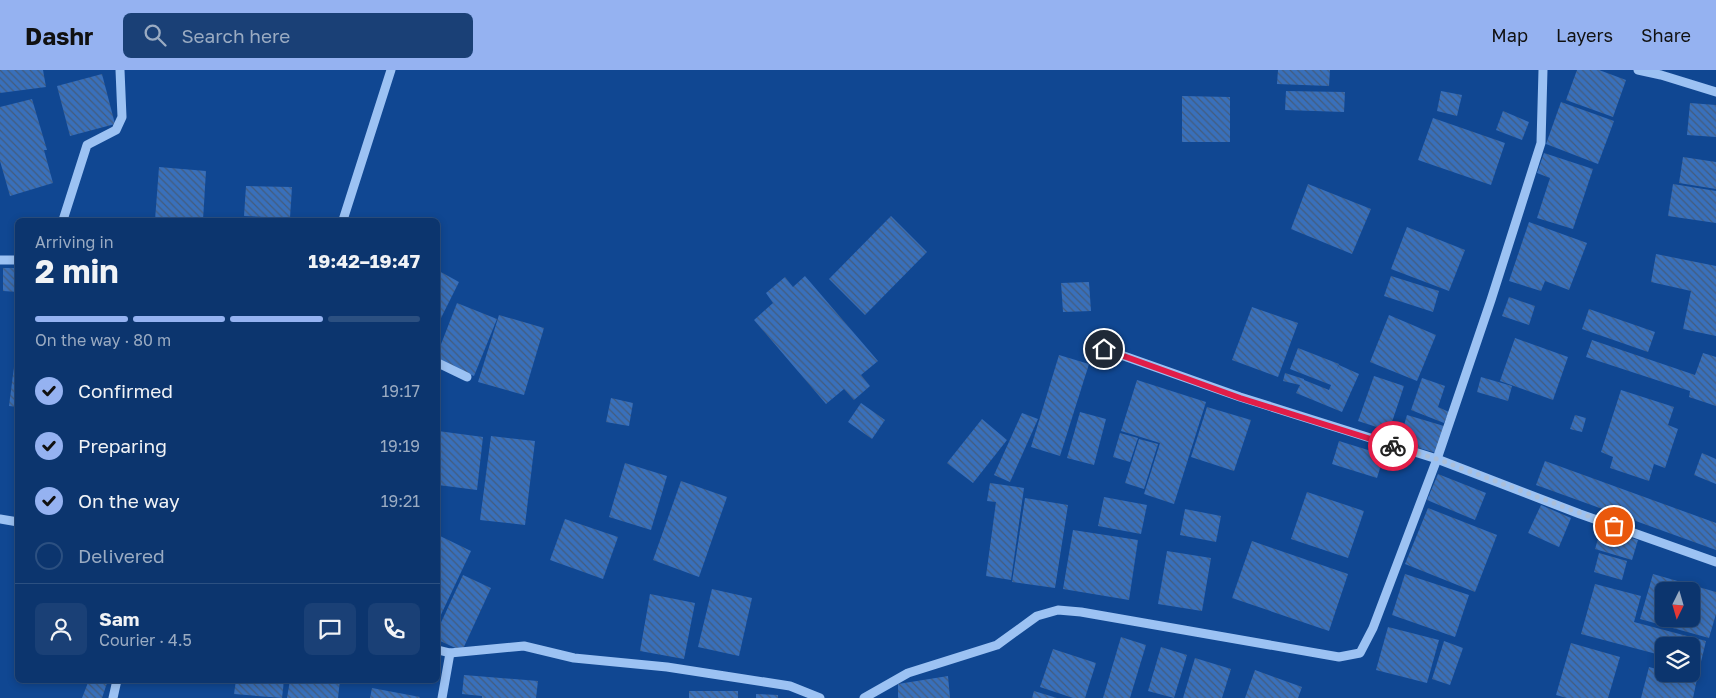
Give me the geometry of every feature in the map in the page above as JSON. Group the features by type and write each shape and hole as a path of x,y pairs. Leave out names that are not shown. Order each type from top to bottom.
{"street":[{"path":"64,218 87,145 116,130 122,117 120,70"},
{"path":"345,218 391,70"},
{"path":"864,698 908,673 997,645 1036,616 1058,610 1081,612 1340,657 1360,653 1373,628 1437,459 1491,300 1541,143 1543,70"},
{"path":"1638,70 1716,92"},
{"path":"0,260 15,260"},
{"path":"1104,349 1240,398 1437,459 1580,514 1716,562"},
{"path":"440,364 467,377"},
{"path":"0,519 15,522"},
{"path":"440,650 450,653 524,646 574,658 667,667 790,686 820,698"},
{"path":"442,698 450,653"},
{"path":"114,698 116,683"}],"building":[{"path":"0,70 43,70 46,87 0,93"},
{"path":"1278,70 1330,70 1329,86 1277,84"},
{"path":"1577,70 1599,70 1626,80 1613,117 1566,100"},
{"path":"102,74 115,124 70,136 57,86"},
{"path":"1286,91 1345,92 1344,112 1285,110"},
{"path":"1441,91 1462,95 1457,116 1437,111"},
{"path":"1182,96 1230,97 1230,142 1182,142"},
{"path":"32,99 47,150 44,150 53,183 10,196 0,161 0,107"},
{"path":"1561,102 1614,121 1598,164 1546,144"},
{"path":"1690,103 1716,105 1716,137 1687,135"},
{"path":"1503,111 1529,122 1522,140 1496,130"},
{"path":"1433,118 1505,143 1491,185 1418,160"},
{"path":"1544,153 1593,169 1573,229 1537,218 1550,178 1537,173"},
{"path":"1683,157 1716,162 1716,189 1679,183"},
{"path":"159,167 206,171 203,218 155,218"},
{"path":"1308,184 1371,209 1352,254 1291,229"},
{"path":"1673,184 1716,191 1716,223 1668,216"},
{"path":"246,186 292,187 290,218 244,216"},
{"path":"891,216 927,252 865,315 829,279"},
{"path":"1529,222 1587,243 1569,290 1545,281 1541,291 1509,281"},
{"path":"1407,227 1465,250 1449,291 1391,269"},
{"path":"1656,254 1716,266 1716,336 1683,329 1691,291 1651,282"},
{"path":"3,268 15,268 15,292 3,291"},
{"path":"440,272 459,282 440,320"},
{"path":"805,276 878,361 861,375 870,386 854,400 844,389 826,404 754,320 773,303 766,293 785,277 793,287"},
{"path":"1391,276 1439,291 1433,312 1384,296"},
{"path":"1089,282 1091,311 1063,312 1061,283"},
{"path":"1509,297 1535,306 1529,325 1502,316"},
{"path":"457,303 497,319 474,376 440,363 440,347"},
{"path":"1252,307 1298,323 1278,377 1232,360"},
{"path":"1589,309 1655,332 1648,352 1582,329"},
{"path":"499,315 544,328 524,395 478,382"},
{"path":"1389,315 1436,335 1417,381 1370,362"},
{"path":"1515,338 1568,357 1553,400 1500,381"},
{"path":"1592,340 1695,375 1703,353 1716,357 1716,406 1689,397 1690,391 1586,357"},
{"path":"1298,348 1339,364 1336,371 1339,365 1359,374 1342,412 1296,393 1300,385 1283,381 1285,373 1329,390 1331,385 1290,369"},
{"path":"1059,355 1089,364 1060,456 1031,447"},
{"path":"14,367 15,367 15,407 9,406"},
{"path":"1374,376 1404,386 1389,431 1358,421"},
{"path":"1481,377 1512,386 1508,401 1477,392"},
{"path":"1422,378 1445,386 1438,407 1449,412 1444,423 1411,410"},
{"path":"1137,380 1206,402 1174,504 1144,494 1160,443 1121,431"},
{"path":"1621,390 1674,407 1668,425 1678,429 1665,468 1654,464 1649,481 1610,468 1613,457 1601,452"},
{"path":"611,398 633,403 629,426 606,422"},
{"path":"861,403 885,420 872,439 848,422"},
{"path":"1207,407 1251,420 1234,471 1191,457"},
{"path":"1080,412 1106,419 1094,465 1067,458"},
{"path":"1022,413 1038,419 1010,482 994,475"},
{"path":"1407,415 1444,426 1436,453 1399,442"},
{"path":"1575,415 1586,418 1582,432 1570,429"},
{"path":"982,419 1007,440 973,483 947,463"},
{"path":"440,431 483,437 477,490 440,485"},
{"path":"1120,433 1138,438 1130,462 1113,457"},
{"path":"491,436 535,441 525,525 480,520"},
{"path":"1139,439 1158,444 1144,489 1125,483"},
{"path":"1339,441 1384,455 1377,478 1332,464"},
{"path":"1702,453 1716,459 1716,484 1694,475"},
{"path":"1545,461 1716,523 1716,550 1536,485"},
{"path":"625,463 667,476 651,530 609,517"},
{"path":"1438,474 1486,493 1475,520 1427,500"},
{"path":"681,481 727,497 699,577 653,560"},
{"path":"990,483 1024,488 1011,580 986,576 996,502 987,501"},
{"path":"1307,492 1364,511 1348,558 1291,539"},
{"path":"1104,497 1147,505 1141,534 1098,526"},
{"path":"1025,498 1068,505 1055,588 1012,582"},
{"path":"1541,505 1571,518 1559,547 1528,533"},
{"path":"1428,508 1497,535 1475,592 1405,564"},
{"path":"1185,509 1221,516 1216,542 1180,535"},
{"path":"565,519 618,537 603,579 550,560"},
{"path":"1601,529 1638,540 1632,560 1595,549"},
{"path":"1073,530 1138,540 1129,600 1063,589"},
{"path":"440,536 471,551 440,617"},
{"path":"1252,541 1348,574 1329,631 1232,598"},
{"path":"1167,551 1211,558 1202,611 1158,604"},
{"path":"1599,553 1627,561 1622,580 1594,572"},
{"path":"1405,574 1469,595 1455,637 1392,615"},
{"path":"1653,574 1681,582 1655,582 1655,623 1640,619"},
{"path":"463,575 491,588 462,651 440,641 440,625"},
{"path":"1595,584 1641,596 1634,622 1691,637 1655,637 1655,654 1581,634"},
{"path":"1700,587 1716,592 1716,614 1709,638 1673,628 1700,628"},
{"path":"712,589 752,598 739,656 698,647"},
{"path":"650,594 695,603 684,659 640,651"},
{"path":"1388,627 1439,640 1427,683 1376,670"},
{"path":"1121,637 1146,645 1130,698 1103,698"},
{"path":"1700,639 1706,641 1700,666"},
{"path":"1444,641 1463,648 1450,685 1432,679"},
{"path":"1571,643 1620,657 1608,698 1567,698 1556,695"},
{"path":"1161,647 1187,655 1174,698 1148,691"},
{"path":"1053,649 1096,663 1085,698 1073,698 1040,687"},
{"path":"1195,658 1231,669 1222,698 1183,698"},
{"path":"1649,667 1655,669 1655,682 1696,682 1693,698 1641,698"},
{"path":"1255,670 1302,687 1298,698 1245,698"},
{"path":"464,675 538,681 536,698 482,698 482,696 462,694"},
{"path":"948,676 950,698 898,698 898,684"},
{"path":"88,683 107,683 102,698 82,698"},
{"path":"236,683 284,683 282,698 234,694"},
{"path":"290,683 340,683 338,698 287,698"},
{"path":"372,688 420,697 370,698"},
{"path":"689,691 738,691 738,698 689,698"},
{"path":"1034,691 1057,698 1032,698"},
{"path":"756,694 778,695 778,698 756,698"}],"way so far":[{"path":"1393,446 1437,459 1614,526"}],"route":[{"path":"1104,349 1240,398 1393,446"}]}
